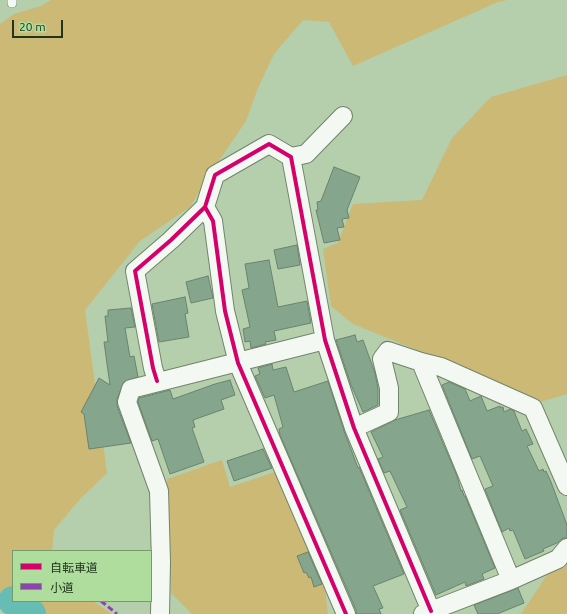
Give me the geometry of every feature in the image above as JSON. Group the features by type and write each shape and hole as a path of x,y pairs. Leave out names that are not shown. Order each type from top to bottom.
{"street":[{"path":"157,381 153,368 135,271 171,240 205,207 214,175 268,144 291,157 306,154 343,116"},
{"path":"291,157 325,340 354,428 427,612 511,580 558,559 567,548"},
{"path":"205,207 213,221 225,311 238,363 346,614"},
{"path":"160,614 161,562 159,491 127,402 131,389 157,381 238,363 325,340"},
{"path":"354,428 389,412 389,388 382,359 388,352 441,367 533,408 567,486"},
{"path":"421,362 511,580"}],"shaded area":[{"path":"51,0 507,0 498,2 353,66 329,22 303,20 274,54 258,88 246,121 212,171 190,207 140,241 85,310 107,473 81,498 54,530 52,550 12,550 12,599 0,592 0,24 14,14 41,6"},
{"path":"567,75 567,394 537,403 417,350 353,324 331,306 323,249 338,243 353,204 422,200 452,138 491,97"},
{"path":"222,460 230,487 275,472 325,588 328,614 192,614 171,593 167,479"},
{"path":"567,561 567,614 521,614 551,569"},
{"path":"17,602 94,602 112,614 35,614"}],"building":[{"path":"334,167 360,177 347,210 349,218 342,219 344,227 337,228 340,240 324,243 316,210 318,210 317,202 321,201"},
{"path":"297,245 300,265 278,269 274,250"},
{"path":"269,260 278,307 307,301 311,323 274,331 276,340 265,342 266,344 251,348 250,341 245,342 243,329 250,327 242,290 249,288 245,264"},
{"path":"208,276 213,298 191,303 186,282"},
{"path":"185,297 188,313 185,314 189,337 159,342 152,304"},
{"path":"131,308 135,327 125,328 130,357 134,356 138,377 124,382 117,399 117,406 131,443 89,449 84,414 81,412 99,378 110,385 104,342 108,342 105,316 108,316 108,310"},
{"path":"355,335 357,342 363,340 375,373 378,389 378,405 363,412 351,385 336,340"},
{"path":"272,364 273,370 286,367 294,392 328,381 358,468 359,467 404,574 373,586 383,608 379,609 381,614 356,614 356,610 280,435 279,429 283,427 274,395 265,398 255,376 260,374 258,368"},
{"path":"230,380 235,395 221,400 224,409 193,420 195,427 192,428 204,462 170,474 158,439 152,441 138,402 139,398 170,390 173,399"},
{"path":"449,382 465,389 470,401 481,396 487,411 500,406 501,408 503,407 504,412 510,409 514,411 522,431 526,429 533,444 527,446 539,471 543,469 544,472 546,471 551,482 567,525 567,538 563,538 557,543 543,549 544,551 525,559 513,530 510,531 509,528 502,532 485,489 493,486 480,456 472,459 442,385"},
{"path":"429,410 457,476 461,491 462,490 465,496 495,568 482,574 484,579 466,586 465,582 436,595 400,510 407,507 390,471 384,473 378,459 383,457 371,432 395,420"},
{"path":"263,449 272,468 234,481 227,461"},
{"path":"308,552 322,584 314,587 311,577 309,578 306,572 304,573 297,556"},
{"path":"518,588 524,603 497,614 478,614 474,605"}],"waterway":[{"path":"14,602 31,614"}],"marked path":[{"path":"102,602 117,614"}],"cycle path":[{"path":"157,381 153,368 135,271 171,240 205,207 215,175 269,144 291,157 325,340 354,428 431,611"},
{"path":"205,207 213,221 225,311 238,363 346,614"}]}
